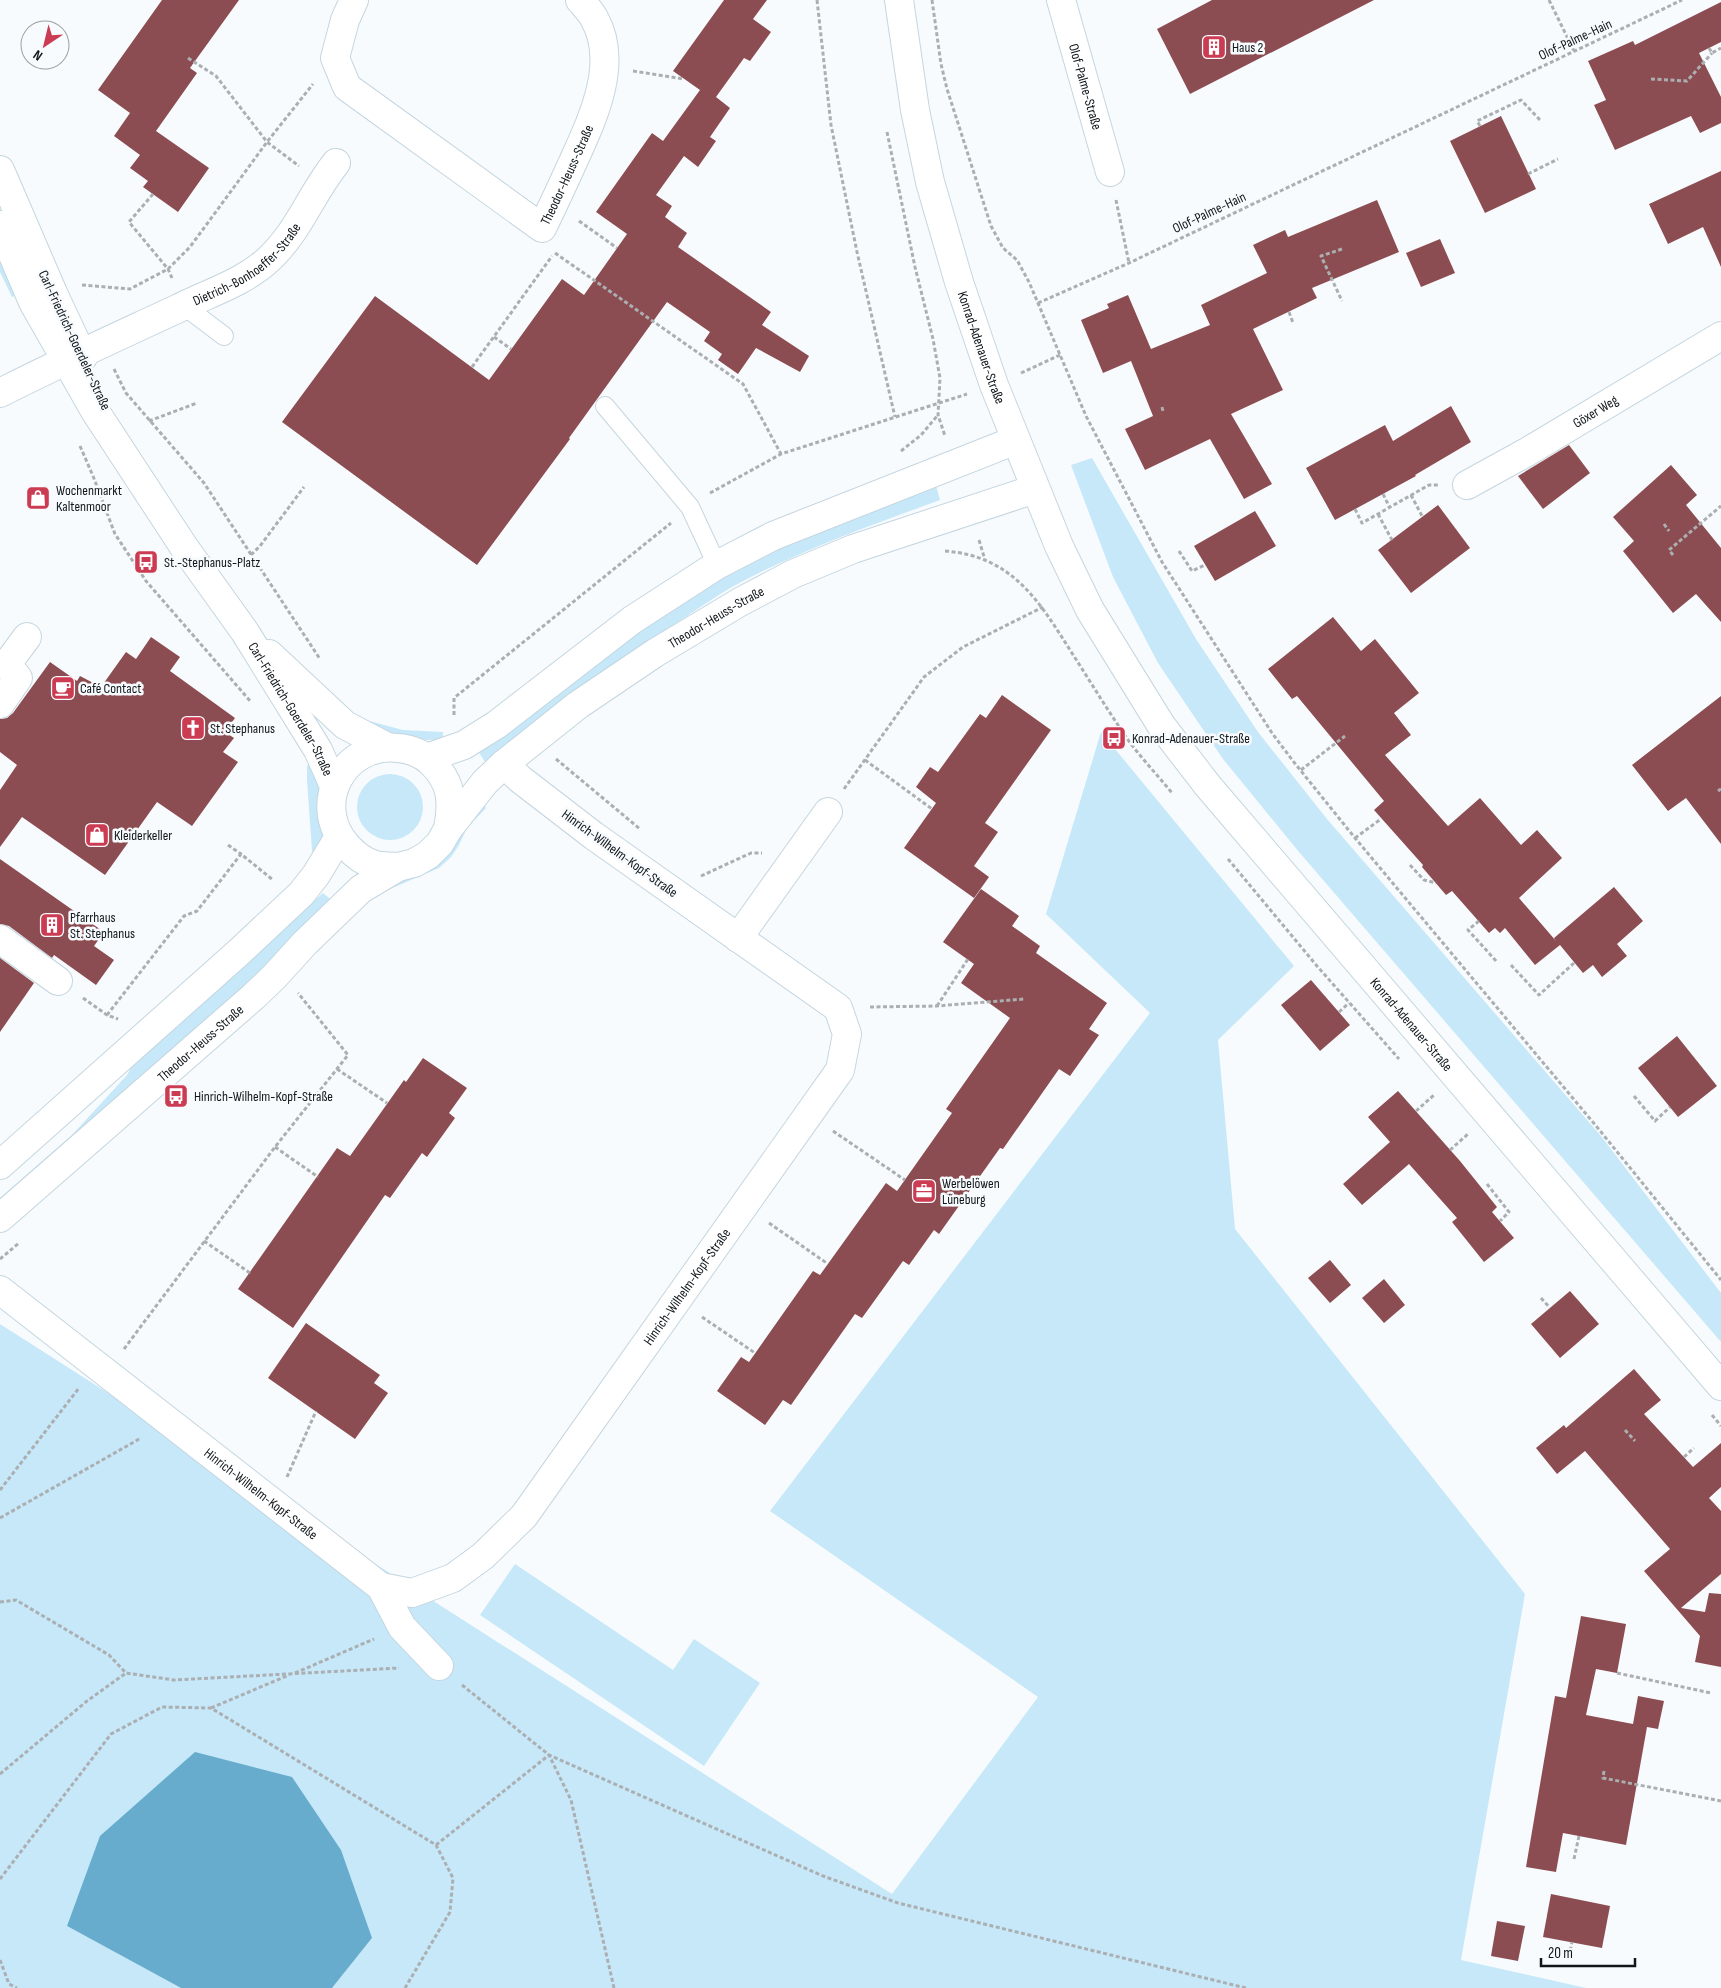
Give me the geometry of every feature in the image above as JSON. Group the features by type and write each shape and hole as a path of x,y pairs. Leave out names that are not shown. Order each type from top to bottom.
{"street":[{"path":"335,58 345,20 354,0"},
{"name":"Theodor-Heuss-Straße","path":"335,58 347,88 542,228 595,113 604,66 602,43 595,19 580,0"},
{"name":"Konrad-Adenauer-Straße","path":"899,0 915,110 930,182 959,282 994,385 1035,489 1059,546 1090,610 1160,724 1231,814 1721,1386"},
{"name":"Olof-Palme-Straße","path":"1061,0 1110,172"},
{"name":"Carl-Friedrich-Goerdeler-Straße","path":"0,170 49,284 94,411 211,585 245,632 318,750 334,786"},
{"name":"Dietrich-Bonhoeffer-Straße","path":"0,393 239,280 268,260 305,213 328,172"},
{"name":"Carl-Friedrich-Goerdeler-Straße","path":"0,225 33,302 74,357"},
{"name":"Göxer Weg","path":"1467,485 1721,336"},
{"path":"427,758 464,745 496,725 632,620 717,565 773,536 1016,440"},
{"name":"Theodor-Heuss-Straße","path":"0,1218 253,997 348,900 361,889 398,867 414,863 428,855 440,843 448,828 485,782 512,772 578,706 655,653 740,602 793,574 853,549 1035,489"},
{"name":"Carl-Friedrich-Goerdeler-Straße","path":"245,632 345,725 387,747"},
{"path":"0,704 18,678 7,664 27,637"},
{"name":"Theodor-Heuss-Straße","path":"398,867 375,865 368,862 354,855 339,838 333,821 331,804 334,786 343,771 355,759 370,750 387,747 408,749 427,758 441,772 450,790 452,810 448,828"},
{"name":"Hinrich-Wilhelm-Kopf-Straße","path":"380,1586 412,1593 453,1578 483,1556 524,1516 840,1070 847,1034 838,1008 594,836 512,772"},
{"path":"738,938 828,812"},
{"path":"0,1165 238,953 301,894 339,838"},
{"path":"0,939 58,981"},
{"name":"Hinrich-Wilhelm-Kopf-Straße","path":"0,1290 171,1421 380,1586 402,1627 439,1666"}],"lane":[{"path":"183,306 224,336"},
{"path":"605,406 690,507 717,565"}],"path":[{"path":"817,0 831,125 857,252 895,418"},
{"path":"932,0 941,64 947,89 991,226 1003,248 1017,260 1038,303 1086,416 1162,562 1272,733 1355,838 1721,1280"},
{"path":"1549,0 1574,51"},
{"name":"Olof-Palme-Hain","path":"1038,303 1129,263 1682,0"},
{"path":"1709,48 1712,53"},
{"path":"1651,79 1687,81 1712,53 1721,48"},
{"path":"188,58 216,76 266,142 328,172"},
{"path":"74,284 130,289 168,269 190,247 266,142 300,98 335,58"},
{"path":"604,66 684,79"},
{"path":"1480,126 1478,121 1521,100 1541,121"},
{"path":"1528,174 1558,159"},
{"path":"1110,172 1129,263"},
{"path":"153,194 129,222 168,269 183,306"},
{"path":"554,203 617,248"},
{"path":"1342,249 1321,256 1342,302"},
{"path":"472,367 555,252 743,384 781,454"},
{"path":"1289,312 1293,324"},
{"path":"494,337 511,349"},
{"path":"196,403 149,420 204,483 322,660"},
{"path":"454,721 454,698 690,507 712,492 781,454 940,403 938,415"},
{"path":"78,442 115,534 146,581 257,709"},
{"path":"1355,509 1362,524 1429,485 1467,485"},
{"path":"251,556 304,488"},
{"path":"1383,494 1390,508"},
{"path":"1411,495 1422,516"},
{"path":"1673,555 1669,550 1721,506"},
{"path":"1378,514 1392,540"},
{"path":"1664,524 1669,531"},
{"path":"939,551 965,553 985,560"},
{"path":"1179,551 1192,571 1205,565"},
{"path":"828,812 924,678 963,647 1043,607"},
{"path":"1301,770 1344,736"},
{"path":"512,772 550,754 645,833"},
{"path":"865,760 932,809"},
{"path":"1355,838 1381,819"},
{"path":"228,845 278,883"},
{"path":"699,877 751,853 779,853 794,859"},
{"path":"107,1015 184,916 197,911 241,854"},
{"path":"1410,865 1424,880 1436,883"},
{"path":"1478,921 1468,930 1497,962"},
{"path":"937,1006 968,960"},
{"path":"1511,965 1539,995 1574,963"},
{"path":"0,1490 102,1368 204,1241 348,1055 296,990"},
{"path":"838,1008 937,1006 1024,999"},
{"path":"337,1069 388,1103"},
{"path":"1634,1096 1655,1121 1670,1107"},
{"path":"810,1114 905,1180"},
{"path":"275,1147 318,1177"},
{"path":"1487,1184 1509,1212 1500,1221"},
{"path":"744,1206 828,1264"},
{"path":"204,1241 250,1273"},
{"path":"1542,1298 1550,1308"},
{"path":"677,1300 755,1354"},
{"path":"276,1504 316,1412"},
{"path":"0,1518 171,1421"},
{"path":"1626,1430 1635,1441"},
{"path":"1684,1457 1694,1448"},
{"path":"0,1602 16,1600 110,1655 126,1673 174,1680 439,1666 549,1754 823,1876 898,1903 1246,1988"},
{"path":"0,1879 111,1734 162,1707 211,1708 402,1627"},
{"path":"0,1774 87,1701 126,1673"},
{"path":"1617,1673 1711,1692"},
{"path":"211,1708 436,1845 453,1878 450,1912 405,1988"},
{"path":"436,1845 549,1754"},
{"path":"549,1754 571,1800 614,1988"},
{"path":"1604,1771 1603,1778 1721,1801"},
{"path":"1574,1859 1578,1836"},
{"path":"1569,1957 1572,1942"},
{"path":"0,1960 9,1984 17,1988"}],"shaded area":[{"path":"0,253 20,294 12,297 0,272"},
{"path":"1092,458 1196,639 1258,732 1327,819 1601,1136 1721,1293 1721,1342 1299,852 1223,759 1158,663 1113,577 1071,465"},
{"path":"935,482 940,500 860,529 782,562 732,587 610,669 487,765 478,751 582,669 721,572"},
{"path":"362,719 403,730 443,732 443,740 426,740 382,733"},
{"path":"1101,732 1294,966 1218,1040 1235,1229 1525,1594 1461,1960 1586,1988 332,1988 372,1938 67,1926 181,1988 0,1988 0,1324 892,1894 1038,1697 770,1511 1150,1013 1046,914"},
{"path":"312,760 320,782 320,810 324,838 318,856 312,851 307,780 307,766"},
{"path":"390,774 403,777 413,784 420,794 423,807 420,820 413,830 403,837 390,840 377,837 367,830 360,820 357,807 360,794 367,784 377,777"},
{"path":"481,800 486,808 467,828 451,857 439,868 371,897"},
{"path":"323,893 334,902 282,947 254,980 0,1210 0,1198 72,1135 127,1075 137,1057"},
{"path":"515,1564 673,1670 694,1639 760,1683 704,1766 480,1615"}],"water":[{"path":"195,1752 292,1777 341,1850 372,1938 332,1988 181,1988 67,1926 100,1836"}],"building":[{"path":"162,0 239,0 190,68 197,73 156,131 209,168 178,212 143,187 148,181 130,168 140,155 114,136 130,113 98,90"},
{"path":"724,0 767,0 753,19 771,32 750,61 744,58 716,97 730,108 710,137 716,141 698,167 684,156 656,195 672,206 665,217 687,233 678,247 771,312 762,325 809,356 800,372 756,348 738,374 718,360 722,354 704,341 710,332 667,302 570,439 477,565 282,422 375,296 489,380 562,279 584,295 627,234 596,212 652,133 663,141 700,90 673,71"},
{"name":"Haus 2","path":"1212,0 1374,0 1190,94 1157,29"},
{"path":"1721,2 1721,42 1699,53 1721,97 1721,123 1700,133 1691,116 1615,150 1594,105 1606,100 1588,61 1633,41 1635,45"},
{"path":"1501,116 1536,189 1485,213 1450,141"},
{"path":"1721,171 1721,267 1703,227 1668,244 1649,204"},
{"path":"1377,200 1399,252 1312,288 1317,298 1253,329 1283,390 1231,414 1272,484 1244,499 1210,439 1145,470 1125,429 1153,416 1131,361 1103,373 1081,320 1109,308 1107,304 1128,295 1151,349 1210,325 1201,305 1267,273 1253,245 1285,230 1288,237"},
{"path":"1440,239 1455,273 1421,287 1406,253"},
{"path":"1451,406 1471,442 1416,476 1335,520 1306,468 1385,425 1393,441"},
{"path":"1569,445 1590,473 1543,509 1518,476"},
{"path":"1671,465 1697,495 1686,505 1721,548 1721,622 1696,594 1673,613 1623,551 1634,541 1613,517"},
{"path":"1438,505 1470,548 1411,593 1378,550"},
{"path":"1255,511 1276,546 1215,581 1194,546"},
{"path":"1333,617 1361,651 1375,639 1419,693 1394,713 1411,735 1385,755 1448,826 1480,798 1521,845 1537,830 1562,858 1519,898 1556,941 1554,938 1614,887 1643,921 1617,944 1627,956 1602,977 1593,965 1583,973 1560,945 1535,965 1505,928 1500,933 1495,928 1489,933 1452,891 1446,895 1422,867 1423,865 1374,810 1384,801 1297,696 1292,699 1268,669"},
{"path":"151,637 180,657 170,671 235,718 225,732 234,738 223,752 238,762 192,826 157,802 105,875 22,817 0,847 0,790 17,765 0,752 0,719 7,718 13,713 50,662 77,681 80,676 101,687 126,652 136,659"},
{"path":"1002,695 1051,730 985,823 998,832 974,866 989,877 974,898 904,848 936,803 916,787 930,767 938,772 980,714 986,718"},
{"path":"1721,696 1721,844 1686,798 1668,811 1632,765"},
{"name":"Pfarrhaus St. Stephanus","path":"0,859 104,932 94,946 114,960 96,985 54,955 52,958 9,926 0,924"},
{"path":"981,889 1019,916 1012,926 1040,946 1036,953 1107,1003 1089,1029 1099,1035 1070,1076 1059,1069 1003,1149 1000,1148 939,1234 934,1230 909,1265 903,1261 862,1318 855,1314 791,1405 783,1400 765,1425 717,1391 741,1357 749,1362 813,1271 820,1275 886,1183 897,1191 952,1113 946,1109 1010,1018 961,983 974,964 943,942"},
{"path":"0,958 34,983 0,1032"},
{"path":"1311,980 1350,1025 1320,1051 1281,1005"},
{"path":"1677,1036 1717,1086 1678,1117 1638,1068"},
{"path":"423,1058 467,1088 449,1113 455,1118 427,1157 422,1153 390,1198 385,1195 293,1328 238,1289 337,1148 350,1156 404,1080 406,1082"},
{"path":"1398,1091 1460,1161 1497,1207 1492,1212 1514,1238 1484,1262 1452,1222 1457,1218 1409,1164 1362,1205 1343,1184 1390,1142 1368,1117"},
{"path":"1330,1260 1351,1285 1330,1303 1308,1278"},
{"path":"1384,1279 1405,1305 1384,1323 1362,1298"},
{"path":"1570,1291 1599,1324 1560,1358 1531,1324"},
{"path":"306,1323 380,1375 374,1383 388,1393 355,1439 268,1378"},
{"path":"1634,1369 1661,1400 1644,1414 1693,1467 1721,1443 1721,1487 1709,1498 1721,1511 1721,1574 1681,1608 1705,1612 1709,1593 1721,1594 1721,1667 1695,1662 1700,1636 1644,1571 1670,1549 1585,1451 1557,1474 1536,1448 1564,1425 1566,1428"},
{"path":"1581,1616 1626,1624 1617,1673 1596,1669 1586,1715 1633,1724 1638,1696 1664,1701 1658,1729 1647,1727 1626,1845 1563,1833 1556,1872 1526,1867 1555,1696 1566,1698"},
{"path":"1551,1894 1610,1906 1602,1948 1543,1937"},
{"path":"1497,1921 1525,1926 1518,1961 1491,1956"}],"place":[{"name":"Haus 2","path":"1214,47"},
{"name":"Wochenmarkt Kaltenmoor","path":"38,498"},
{"name":"St.-Stephanus-Platz","path":"146,562"},
{"name":"Café Contact","path":"63,688"},
{"name":"St. Stephanus","path":"193,728"},
{"name":"Konrad-Adenauer-Straße","path":"1114,738"},
{"name":"Kleiderkeller","path":"97,835"},
{"name":"Pfarrhaus St. Stephanus","path":"52,925"},
{"name":"Hinrich-Wilhelm-Kopf-Straße","path":"176,1096"},
{"name":"Werbelöwen Lüneburg","path":"924,1191"}]}
